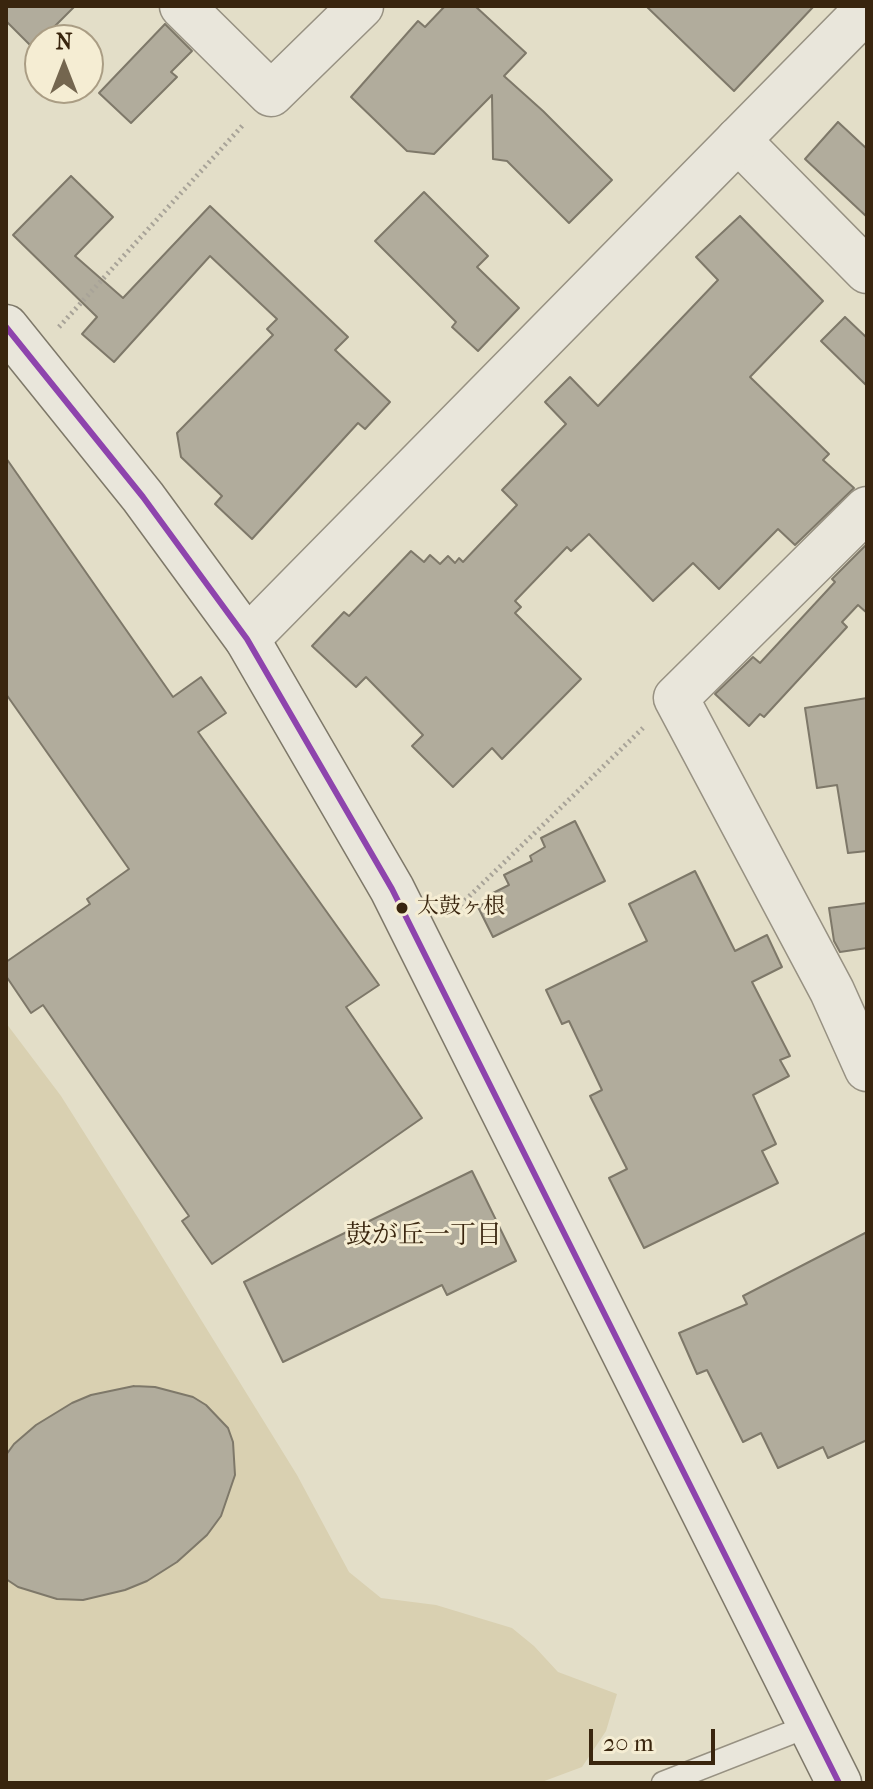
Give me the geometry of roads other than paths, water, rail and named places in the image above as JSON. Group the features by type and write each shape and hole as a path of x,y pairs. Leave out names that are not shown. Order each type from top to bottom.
{"street":[{"path":"182,6 271,94 361,6"},
{"path":"247,639 867,9"},
{"path":"738,140 867,271"},
{"path":"19,343 143,497 247,639 392,889 839,1783"},
{"path":"867,509 676,698 849,988 867,1069"}],"lane":[{"path":"663,1783 811,1725"}],"place":[{"name":"太鼓ヶ根","path":"402,908"}],"district":[{"name":"鼓が丘一丁目","path":"424,1237"}]}
